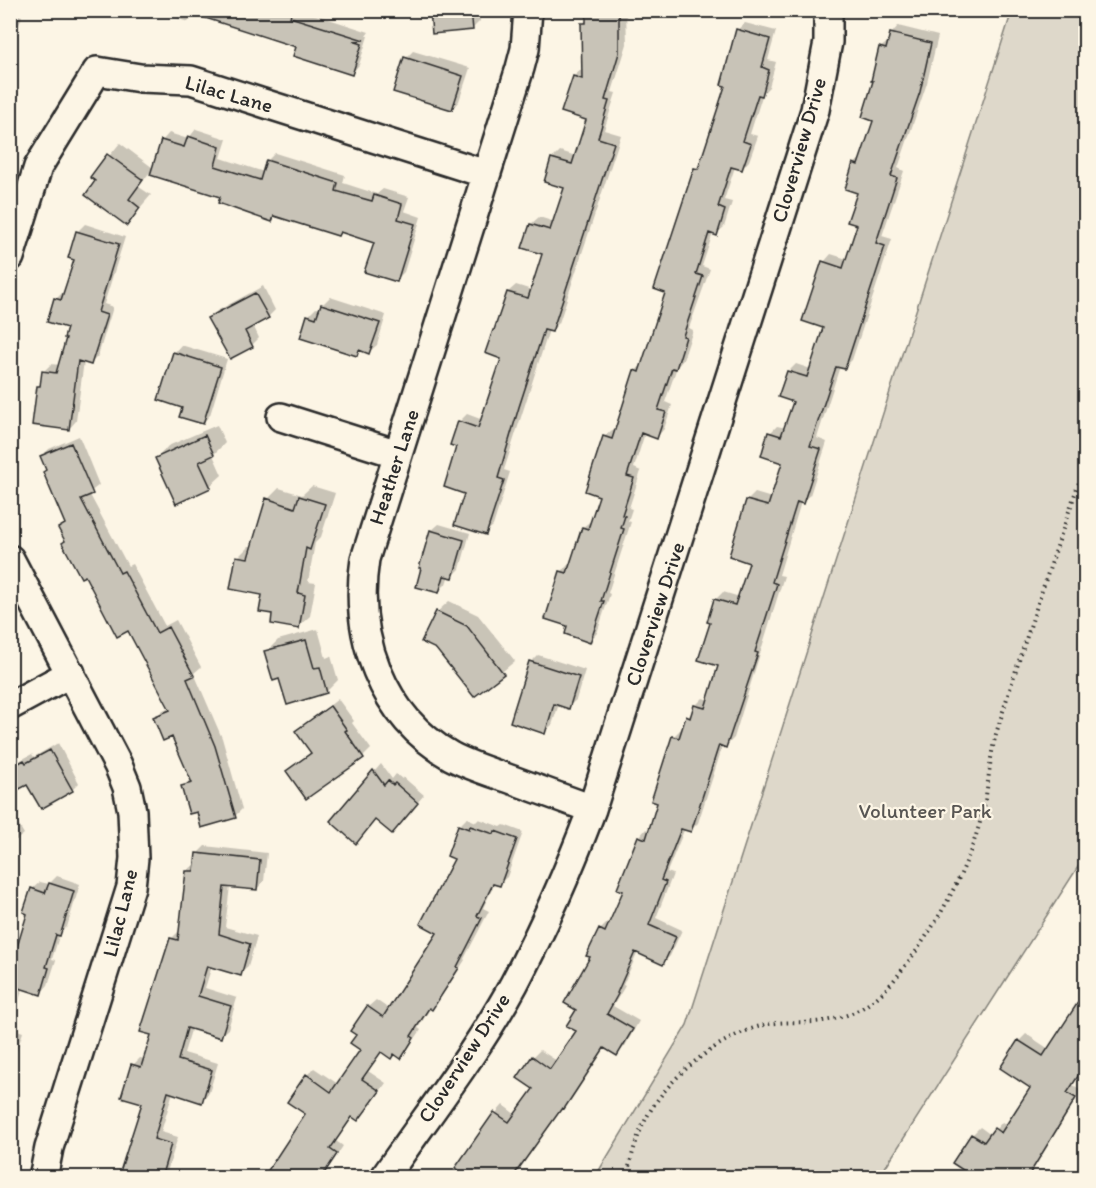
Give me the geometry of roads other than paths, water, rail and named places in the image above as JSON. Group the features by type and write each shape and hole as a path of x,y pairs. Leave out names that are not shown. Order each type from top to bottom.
{"street":[{"name":"Heather Lane","path":"528,10 525,49 520,68 364,559 361,607 364,633 371,658 396,705 410,722 450,755 470,765 592,809"},
{"name":"Cloverview Drive","path":"384,1178 472,1051 513,984 579,845 815,110 828,42 828,10"},
{"name":"Lilac Lane","path":"10,258 38,167 97,71 140,78 191,80 486,174"},
{"path":"281,417 398,454"},
{"name":"Lilac Lane","path":"10,559 118,765 127,788 134,833 131,888 49,1148 43,1178"},
{"path":"10,706 70,673"}],"park label":[{"name":"Volunteer Park","path":"925,811"}]}
